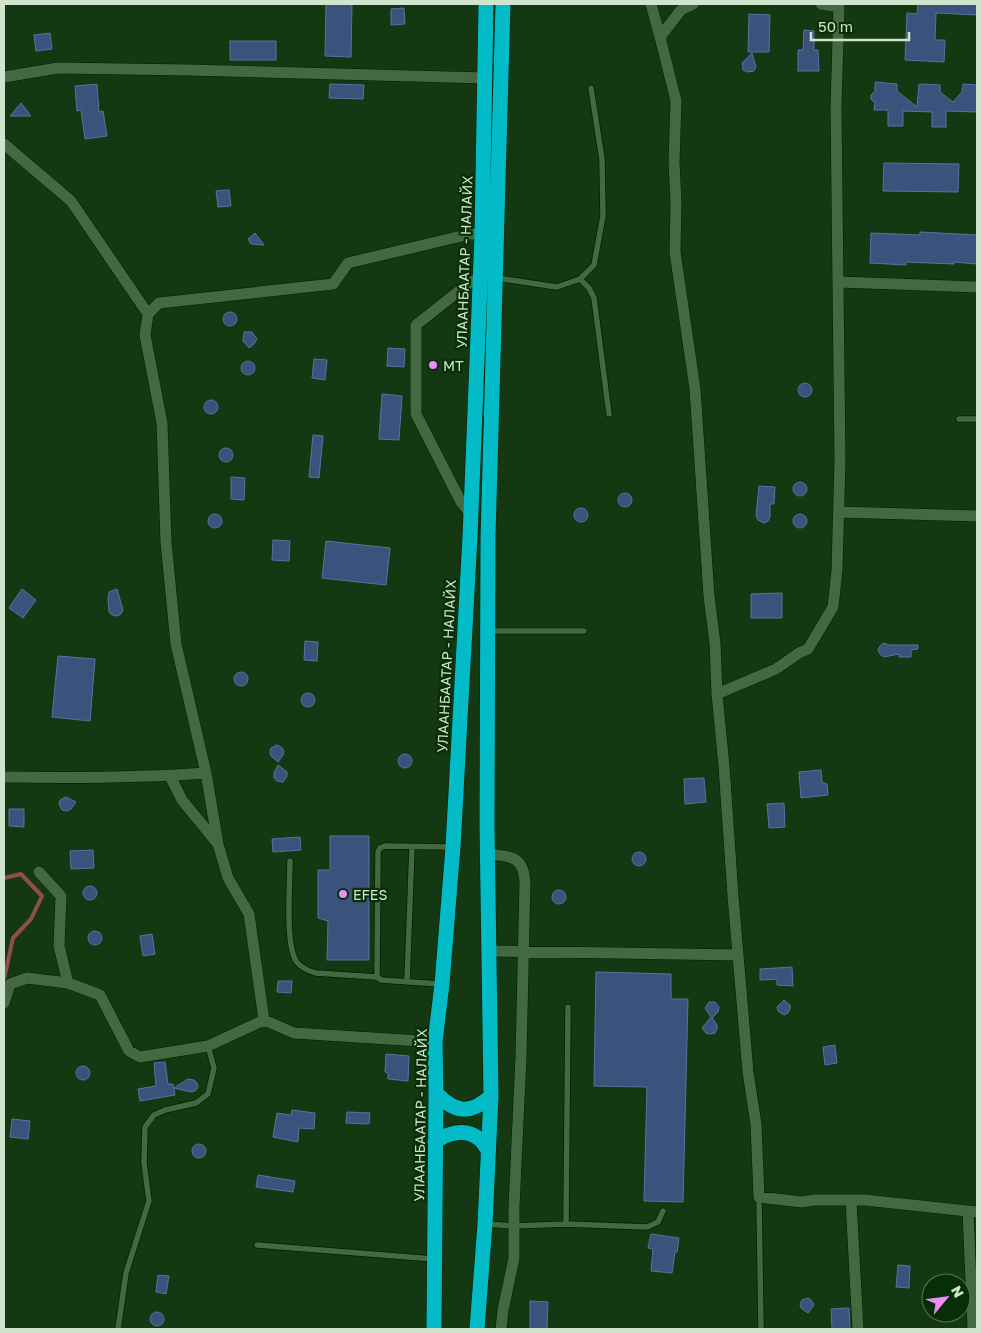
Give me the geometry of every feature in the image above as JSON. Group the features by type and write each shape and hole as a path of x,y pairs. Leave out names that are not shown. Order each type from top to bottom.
{"highway":[{"name":"УЛААНБААТАР - НАЛАЙХ","path":"434,1329 435,1042 442,984 453,847 470,513 482,234 486,4"},
{"path":"477,1329 485,1224 491,1096 488,854 488,537 497,278 503,4"},
{"path":"436,1093 454,1108 463,1109 472,1109 482,1104 491,1096"},
{"path":"435,1142 443,1135 458,1132 479,1138 488,1150"}],"street":[{"path":"651,4 676,101 674,162 676,203 675,252 695,389 709,596 716,643 717,694 738,955 748,1072 756,1124 759,1197 796,1202 865,1200 972,1212 973,1329"},
{"path":"660,37 681,10 693,4"},
{"path":"717,694 776,669 799,652 808,649 833,606 840,512 836,106 844,5 821,4"},
{"path":"4,77 58,68 485,78"},
{"path":"4,144 71,201 148,314"},
{"path":"264,1020 249,914 228,878 218,844 206,773 176,644 166,542 162,424 145,335 148,314 159,303 333,284 348,263 470,234 482,234"},
{"path":"470,513 461,502 416,414 416,325 469,284 480,278"},
{"path":"839,282 977,287"},
{"path":"840,512 977,516"},
{"path":"4,777 94,778 206,773"},
{"path":"170,776 182,800 218,844"},
{"path":"488,854 513,857 521,863 524,872 524,953 514,1258 501,1329"},
{"path":"39,872 61,896 59,946 68,983"},
{"path":"490,951 738,955"},
{"path":"4,1003 10,984 27,978 68,983 100,995 129,1051 140,1057 208,1046 264,1020 294,1033 435,1042"},
{"path":"851,1201 858,1329"}],"lane":[{"path":"497,278 557,287 580,279 594,265 603,216 602,159 591,88"},
{"path":"580,279 589,288 594,298 609,414"},
{"path":"959,419 977,419"},
{"path":"488,631 584,631"},
{"path":"377,977 378,852 380,848 385,846 453,847"},
{"path":"407,982 412,847"},
{"path":"290,861 290,944 297,963 306,970 316,973 442,984"},
{"path":"566,1224 568,1007"},
{"path":"118,1329 126,1273 149,1201 144,1163 145,1128 154,1115 165,1110 196,1103 208,1094 214,1068 208,1046"},
{"path":"759,1197 761,1329"},
{"path":"485,1224 514,1226 566,1224 646,1226 658,1222 663,1211"},
{"path":"257,1245 434,1259"}],"building":[{"path":"326,4 352,4 351,57 325,56"},
{"path":"918,4 977,4 977,15 936,13 935,40 945,40 944,62 905,60 907,13 917,14"},
{"path":"404,8 405,24 391,25 391,9"},
{"path":"749,14 770,15 769,52 748,52"},
{"path":"804,30 814,31 814,50 818,50 819,71 798,71 798,50 803,50"},
{"path":"50,33 52,49 36,51 34,35"},
{"path":"230,41 276,41 276,60 230,60"},
{"path":"752,53 756,67 754,71 747,72 743,70 742,63"},
{"path":"875,82 897,84 897,91 917,107 919,84 940,85 940,92 953,102 962,92 963,84 977,85 977,112 946,111 946,127 932,127 932,112 903,111 903,126 888,126 888,110 874,110 875,103 871,99 871,95 875,91"},
{"path":"97,84 99,112 103,111 107,136 85,139 81,110 77,111 75,86"},
{"path":"330,84 364,85 363,99 329,98"},
{"path":"21,103 31,116 10,116"},
{"path":"884,163 959,164 958,192 883,191"},
{"path":"229,190 231,206 218,207 216,191"},
{"path":"920,232 977,235 977,264 954,262 954,264 906,262 906,265 870,263 871,233 920,235"},
{"path":"255,233 264,245 251,244 248,239"},
{"path":"230,312 235,314 237,319 235,324 230,326 225,324 223,319 225,314"},
{"path":"244,332 252,332 257,339 249,348 243,341"},
{"path":"388,348 405,349 404,367 387,366"},
{"path":"314,359 327,360 325,380 312,378"},
{"path":"245,361 251,361 255,368 251,375 245,375 241,371 241,365"},
{"path":"805,383 810,385 812,390 810,395 805,397 800,395 798,390 800,385"},
{"path":"382,394 402,396 399,440 379,439"},
{"path":"211,400 216,402 218,407 216,412 211,414 206,412 204,407 206,402"},
{"path":"313,435 323,436 319,478 309,477"},
{"path":"223,448 229,448 233,455 229,462 223,462 219,458 219,452"},
{"path":"231,477 245,478 244,500 231,499"},
{"path":"797,482 803,482 807,489 803,496 797,496 793,492 793,486"},
{"path":"759,486 775,487 774,504 770,504 770,517 764,523 758,520 756,516"},
{"path":"625,493 630,495 632,500 630,505 625,507 620,505 618,500 620,495"},
{"path":"581,508 586,510 588,515 586,520 581,522 576,520 574,515 576,510"},
{"path":"215,514 220,516 222,521 220,526 215,528 210,526 208,521 210,516"},
{"path":"800,514 805,516 807,521 805,526 800,528 795,526 793,521 795,516"},
{"path":"273,540 290,541 289,561 272,560"},
{"path":"326,541 390,548 386,585 322,578"},
{"path":"22,589 36,600 23,618 9,608"},
{"path":"117,589 123,610 117,616 109,612 108,600 109,592"},
{"path":"782,593 782,618 751,618 751,594"},
{"path":"305,641 318,642 317,661 304,660"},
{"path":"883,643 890,645 918,645 918,649 911,650 911,657 899,657 899,654 884,657 878,650"},
{"path":"58,656 95,659 90,721 52,717"},
{"path":"241,672 246,674 248,679 246,684 241,686 236,684 234,679 236,674"},
{"path":"308,693 313,695 315,700 313,705 308,707 303,705 301,700 303,695"},
{"path":"277,745 284,751 278,762 271,756 270,752 271,748"},
{"path":"405,754 410,756 412,761 410,766 405,768 400,766 398,761 400,756"},
{"path":"278,765 287,772 283,782 277,781 274,778"},
{"path":"821,770 822,782 827,784 828,795 801,798 799,772"},
{"path":"704,778 706,802 685,804 684,779"},
{"path":"66,797 76,802 67,811 62,810 59,804 60,800"},
{"path":"784,803 785,827 769,828 767,804"},
{"path":"9,809 24,809 24,827 9,826"},
{"name":"EFES","path":"330,836 369,836 369,960 327,960 328,921 318,918 318,870 330,870"},
{"path":"300,837 301,850 273,852 272,839"},
{"path":"93,850 94,868 71,869 70,851"},
{"path":"639,852 644,854 646,859 644,864 639,866 634,864 632,859 634,854"},
{"path":"87,886 93,886 97,893 93,900 87,900 83,896 83,890"},
{"path":"559,890 564,892 566,897 564,902 559,904 554,902 552,897 554,892"},
{"path":"95,931 100,933 102,938 100,943 95,945 90,943 88,938 90,933"},
{"path":"152,934 155,954 143,956 140,936"},
{"path":"792,967 793,986 777,985 777,979 760,980 760,969"},
{"path":"596,972 671,974 671,999 688,999 683,1202 644,1201 647,1087 594,1086"},
{"path":"278,981 292,981 291,993 277,992"},
{"path":"784,1000 790,1005 790,1009 784,1015 778,1011 777,1007"},
{"path":"709,1002 715,1002 719,1007 718,1012 712,1018 717,1025 717,1029 715,1033 710,1034 706,1033 702,1028 711,1017 705,1008"},
{"path":"835,1045 837,1063 825,1065 823,1047"},
{"path":"386,1054 409,1056 408,1081 388,1079 388,1073 385,1072"},
{"path":"165,1062 168,1084 173,1084 175,1095 140,1101 138,1089 156,1086 154,1063"},
{"path":"83,1066 88,1068 90,1073 88,1078 83,1080 78,1078 76,1073 78,1068"},
{"path":"188,1079 194,1080 197,1083 198,1087 195,1091 191,1092 174,1088"},
{"path":"292,1110 315,1113 314,1129 299,1128 298,1142 273,1137 277,1113 291,1115"},
{"path":"347,1112 370,1113 369,1124 346,1123"},
{"path":"12,1119 30,1121 28,1139 10,1137"},
{"path":"199,1144 204,1146 206,1151 204,1156 199,1158 194,1156 192,1151 194,1146"},
{"path":"258,1175 295,1181 293,1192 256,1187"},
{"path":"651,1234 679,1238 672,1273 651,1271 653,1249 648,1248"},
{"path":"898,1265 910,1266 909,1288 896,1287"},
{"path":"158,1275 169,1276 166,1294 156,1292"},
{"path":"808,1298 814,1305 808,1313 801,1308 800,1304 802,1300"},
{"path":"530,1301 548,1302 547,1329 530,1329"},
{"path":"849,1308 850,1329 832,1329 831,1309"},
{"path":"157,1312 162,1314 164,1319 162,1324 157,1326 152,1324 150,1319 152,1314"}],"waterway":[{"path":"4,878 21,874 42,896 31,919 13,938 4,979"}],"place":[{"name":"MT","path":"433,365"},
{"name":"EFES","path":"343,894"}]}
